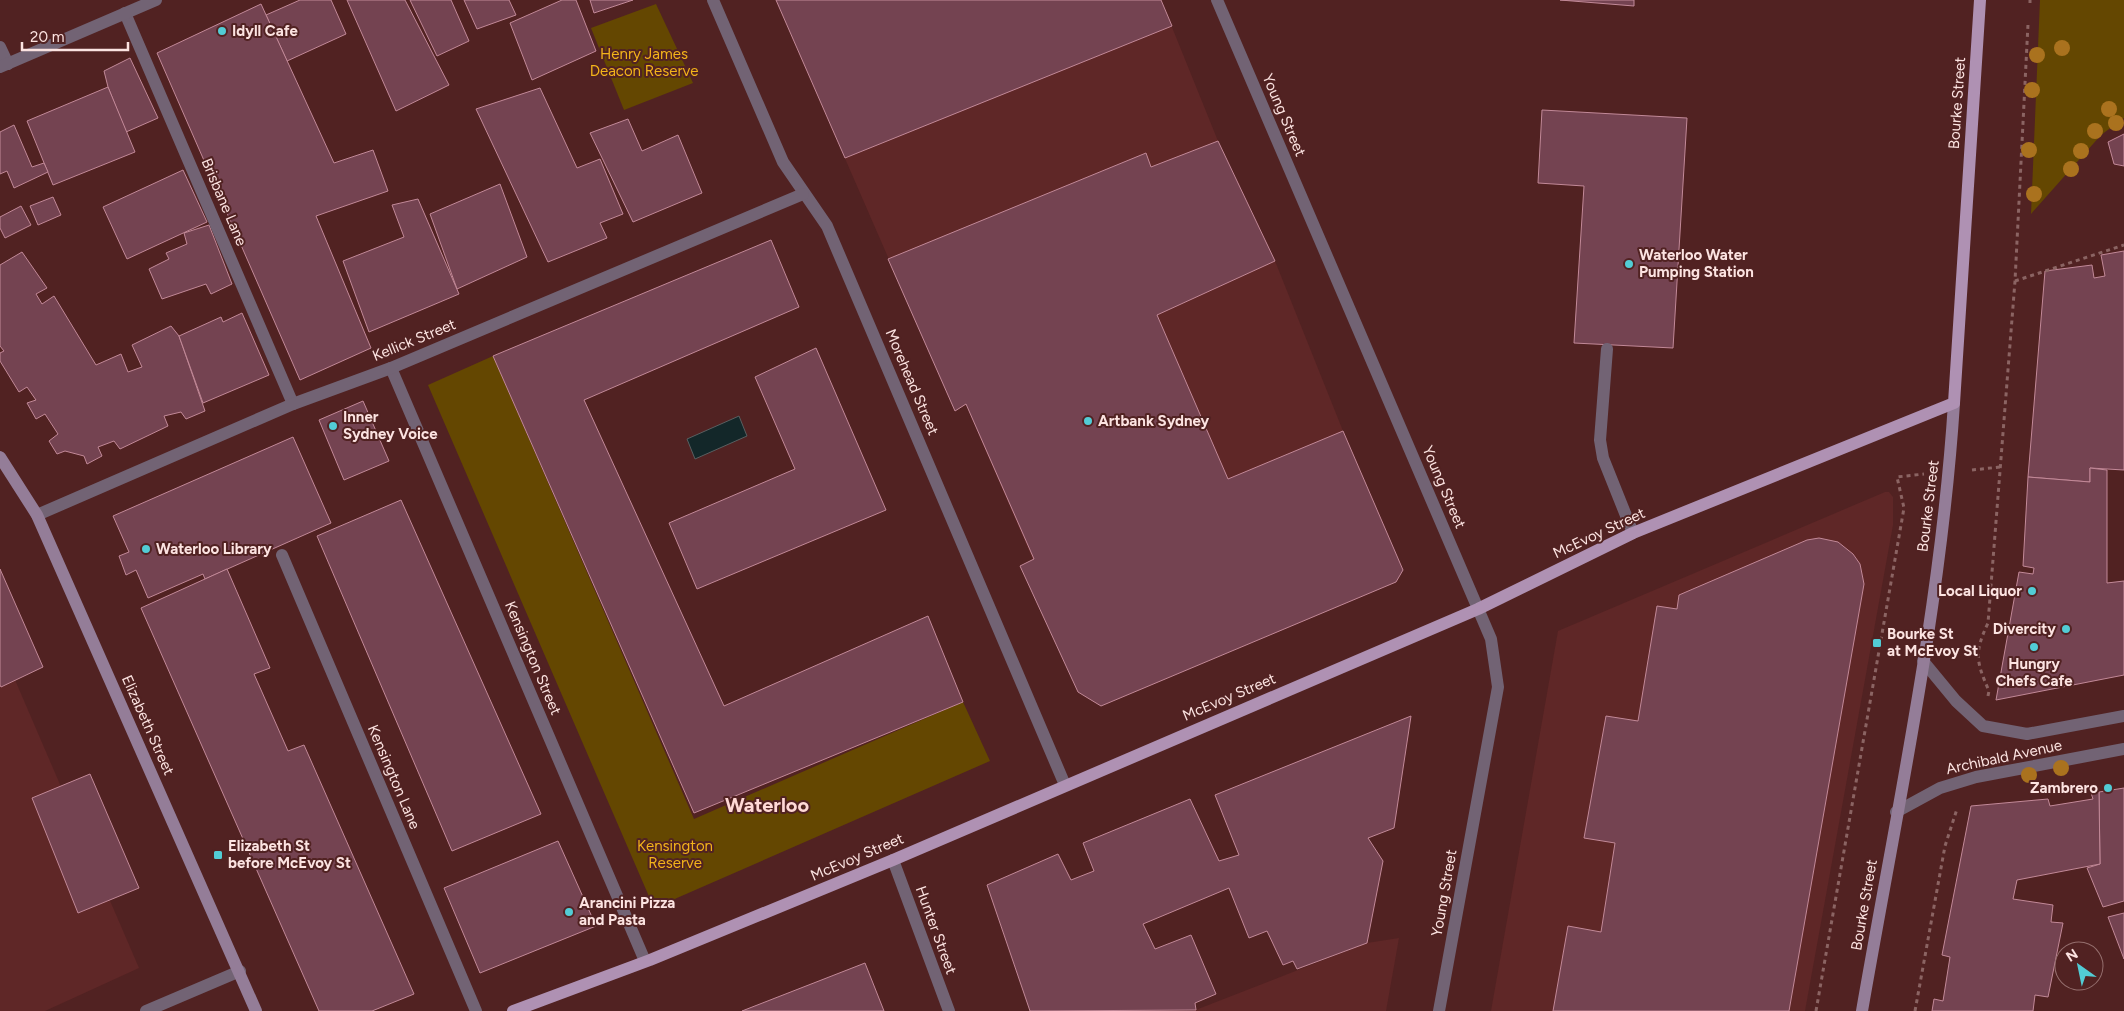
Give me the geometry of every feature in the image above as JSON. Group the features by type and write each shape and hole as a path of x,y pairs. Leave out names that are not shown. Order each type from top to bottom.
{"main road":[{"name":"Bourke Street","path":"1862,1011 1923,661 1949,472 1980,0"},
{"name":"McEvoy Street","path":"513,1011 646,961 893,860 1478,609 1633,533 1954,403"},
{"name":"Elizabeth Street","path":"0,457 37,516 240,971 256,1011"}],"street":[{"path":"0,47 4,65 156,0"},
{"name":"Morehead Street","path":"713,0 783,162 803,194 827,226 1065,785"},
{"name":"Young Street","path":"1217,0 1491,639 1498,687 1438,1011"},
{"name":"Brisbane Lane","path":"125,13 293,404"},
{"name":"Kellick Street","path":"37,516 293,404 391,368 803,194"},
{"path":"1607,349 1600,440 1604,458 1633,533"},
{"name":"Kensington Street","path":"391,368 646,961"},
{"name":"Kensington Lane","path":"282,555 476,1011"},
{"name":"Archibald Avenue","path":"1923,661 1956,702 1983,726 2027,734 2124,716"},
{"name":"Archibald Avenue","path":"1896,812 1940,788 1976,777 2124,749"},
{"name":"Hunter Street","path":"893,860 948,1011"},
{"path":"146,1011 240,971"}],"path":[{"path":"1988,699 1989,691 1979,666 1978,645 1988,623 2015,281 2028,24"},
{"path":"2015,281 2124,244"},
{"path":"1816,1011 1904,508 1897,477"},
{"path":"1915,1011 1944,846 1958,804"}],"shaded area":[{"path":"776,0 1161,0 1218,141 1275,261 1343,431 1403,570 1396,582 1033,560 966,405 955,411"},
{"path":"1885,492 1889,492 1893,497 1893,525 1805,1011 1491,1011 1558,631"},
{"path":"0,645 139,968 45,1011 0,1011"},
{"path":"1399,938 1386,1011 1193,1011 1367,943"}],"green space":[{"path":"2040,0 2124,0 2124,118 2101,135 2031,214"},
{"name":"Henry James Deacon Reserve","path":"656,4 693,83 624,110 591,28"},
{"name":"Kensington Reserve","path":"493,356 694,819 963,702 990,761 654,908 428,385"}],"water":[{"path":"739,416 747,436 695,459 687,439"}],"building":[{"path":"300,0 331,0 346,34 287,61 266,15"},
{"path":"347,0 405,0 449,85 396,111"},
{"path":"410,0 451,0 469,41 437,56"},
{"path":"464,0 509,0 516,15 477,29"},
{"path":"562,0 576,0 596,51 532,80 510,23"},
{"path":"590,0 633,0 594,13"},
{"path":"776,0 1161,0 1172,26 845,158"},
{"path":"1560,0 1634,0 1634,6"},
{"path":"261,4 334,163 373,150 388,191 316,216 371,348 300,380 157,53"},
{"path":"130,58 158,118 126,132 108,87 104,71"},
{"path":"108,87 135,152 53,185 27,121"},
{"path":"540,88 577,168 600,159 623,214 600,223 607,238 548,262 476,109"},
{"name":"Waterloo Water Pumping Station","path":"1542,110 1687,118 1673,348 1574,343 1584,186 1538,183"},
{"path":"628,119 642,151 678,135 702,193 633,222 590,133"},
{"path":"14,125 32,167 44,163 48,172 14,188 7,171 0,174 0,132"},
{"path":"2124,134 2124,166 2114,164 2108,142"},
{"name":"Artbank Sydney","path":"1218,141 1275,261 1157,315 1228,479 1343,431 1403,570 1396,582 1101,706 1078,692 1020,566 1034,559 966,404 955,411 888,259 1146,153 1151,167"},
{"path":"183,170 207,222 127,259 103,207"},
{"path":"500,184 527,257 457,289 430,214"},
{"path":"53,197 61,215 38,225 30,206"},
{"path":"418,199 459,294 369,332 343,261 404,237 392,205"},
{"path":"21,206 31,225 5,238 0,228 0,217"},
{"path":"209,225 232,284 211,294 206,284 162,299 149,269 169,259 166,253 187,244 184,233"},
{"path":"771,240 799,307 584,400 724,706 928,616 963,702 694,813 493,356"},
{"path":"2124,251 2124,470 2090,468 2090,482 2028,477 2045,271 2092,265 2094,278 2105,276 2101,255"},
{"path":"22,252 47,288 36,294 42,304 54,296 96,365 121,354 128,372 142,367 132,345 171,326 179,336 205,411 186,419 181,412 164,416 168,426 120,449 114,441 98,447 102,456 87,464 84,456 65,451 57,454 49,441 58,434 45,414 36,419 27,403 36,400 27,387 19,392 0,361 0,353 4,351 0,346 0,265"},
{"path":"242,313 269,375 203,403 179,336 221,317 223,322"},
{"path":"816,348 886,510 697,589 669,523 795,469 755,377"},
{"path":"363,401 389,461 344,480 319,420"},
{"path":"293,437 331,523 205,579 203,574 148,598 136,570 126,575 119,556 129,552 113,516"},
{"name":"Divercity","path":"2090,468 2107,470 2107,583 2124,581 2124,675 1996,700 2019,572 2033,574 2034,568 2023,566 2028,477 2090,482"},
{"path":"401,500 541,814 452,851 317,536"},
{"path":"1819,538 1838,542 1853,554 1860,564 1864,584 1789,1011 1553,1011 1568,926 1601,932 1615,843 1584,838 1606,716 1638,721 1657,606 1677,609 1679,595 1807,540"},
{"path":"0,569 43,667 1,687 0,685"},
{"path":"227,569 270,668 254,674 288,751 304,745 414,994 372,1011 319,1011 141,608"},
{"path":"1411,716 1394,828 1368,838 1383,861 1367,943 1297,969 1293,961 1283,965 1267,931 1249,938 1229,888 1143,924 1155,949 1191,935 1216,994 1195,1003 1196,1010 1030,1011 987,885 1058,854 1071,880 1094,871 1083,843 1190,799 1219,861 1239,855 1215,795"},
{"path":"90,774 139,888 78,913 32,798"},
{"path":"2124,788 2124,901 2103,907 2087,868 2100,864 2099,792"},
{"path":"2099,792 2100,864 2017,880 2013,899 2053,905 2051,922 2063,923 2059,941 2054,941 2054,967 2048,997 2035,995 2033,1011 1932,1011 1934,999 1943,1001 1950,957 1942,955 1971,806 2048,799 2050,806 2093,799 2091,793"},
{"path":"558,841 596,926 480,973 444,888"},
{"path":"2124,913 2124,959 2108,917"},
{"path":"865,963 884,1011 742,1011"}],"place":[{"name":"Idyll Cafe","path":"222,31"},
{"name":"Waterloo Water Pumping Station","path":"1629,264"},
{"name":"Artbank Sydney","path":"1088,421"},
{"name":"Inner Sydney Voice","path":"333,426"},
{"name":"Waterloo Library","path":"146,549"},
{"name":"Local Liquor","path":"2032,591"},
{"name":"Divercity","path":"2066,629"},
{"name":"Bourke St at McEvoy St","path":"1877,643"},
{"name":"Hungry Chefs Cafe","path":"2034,647"},
{"name":"Zambrero","path":"2108,788"},
{"name":"Elizabeth St before McEvoy St","path":"218,855"},
{"name":"Arancini Pizza and Pasta","path":"569,912"}],"district":[{"name":"Waterloo","path":"767,805"}]}
